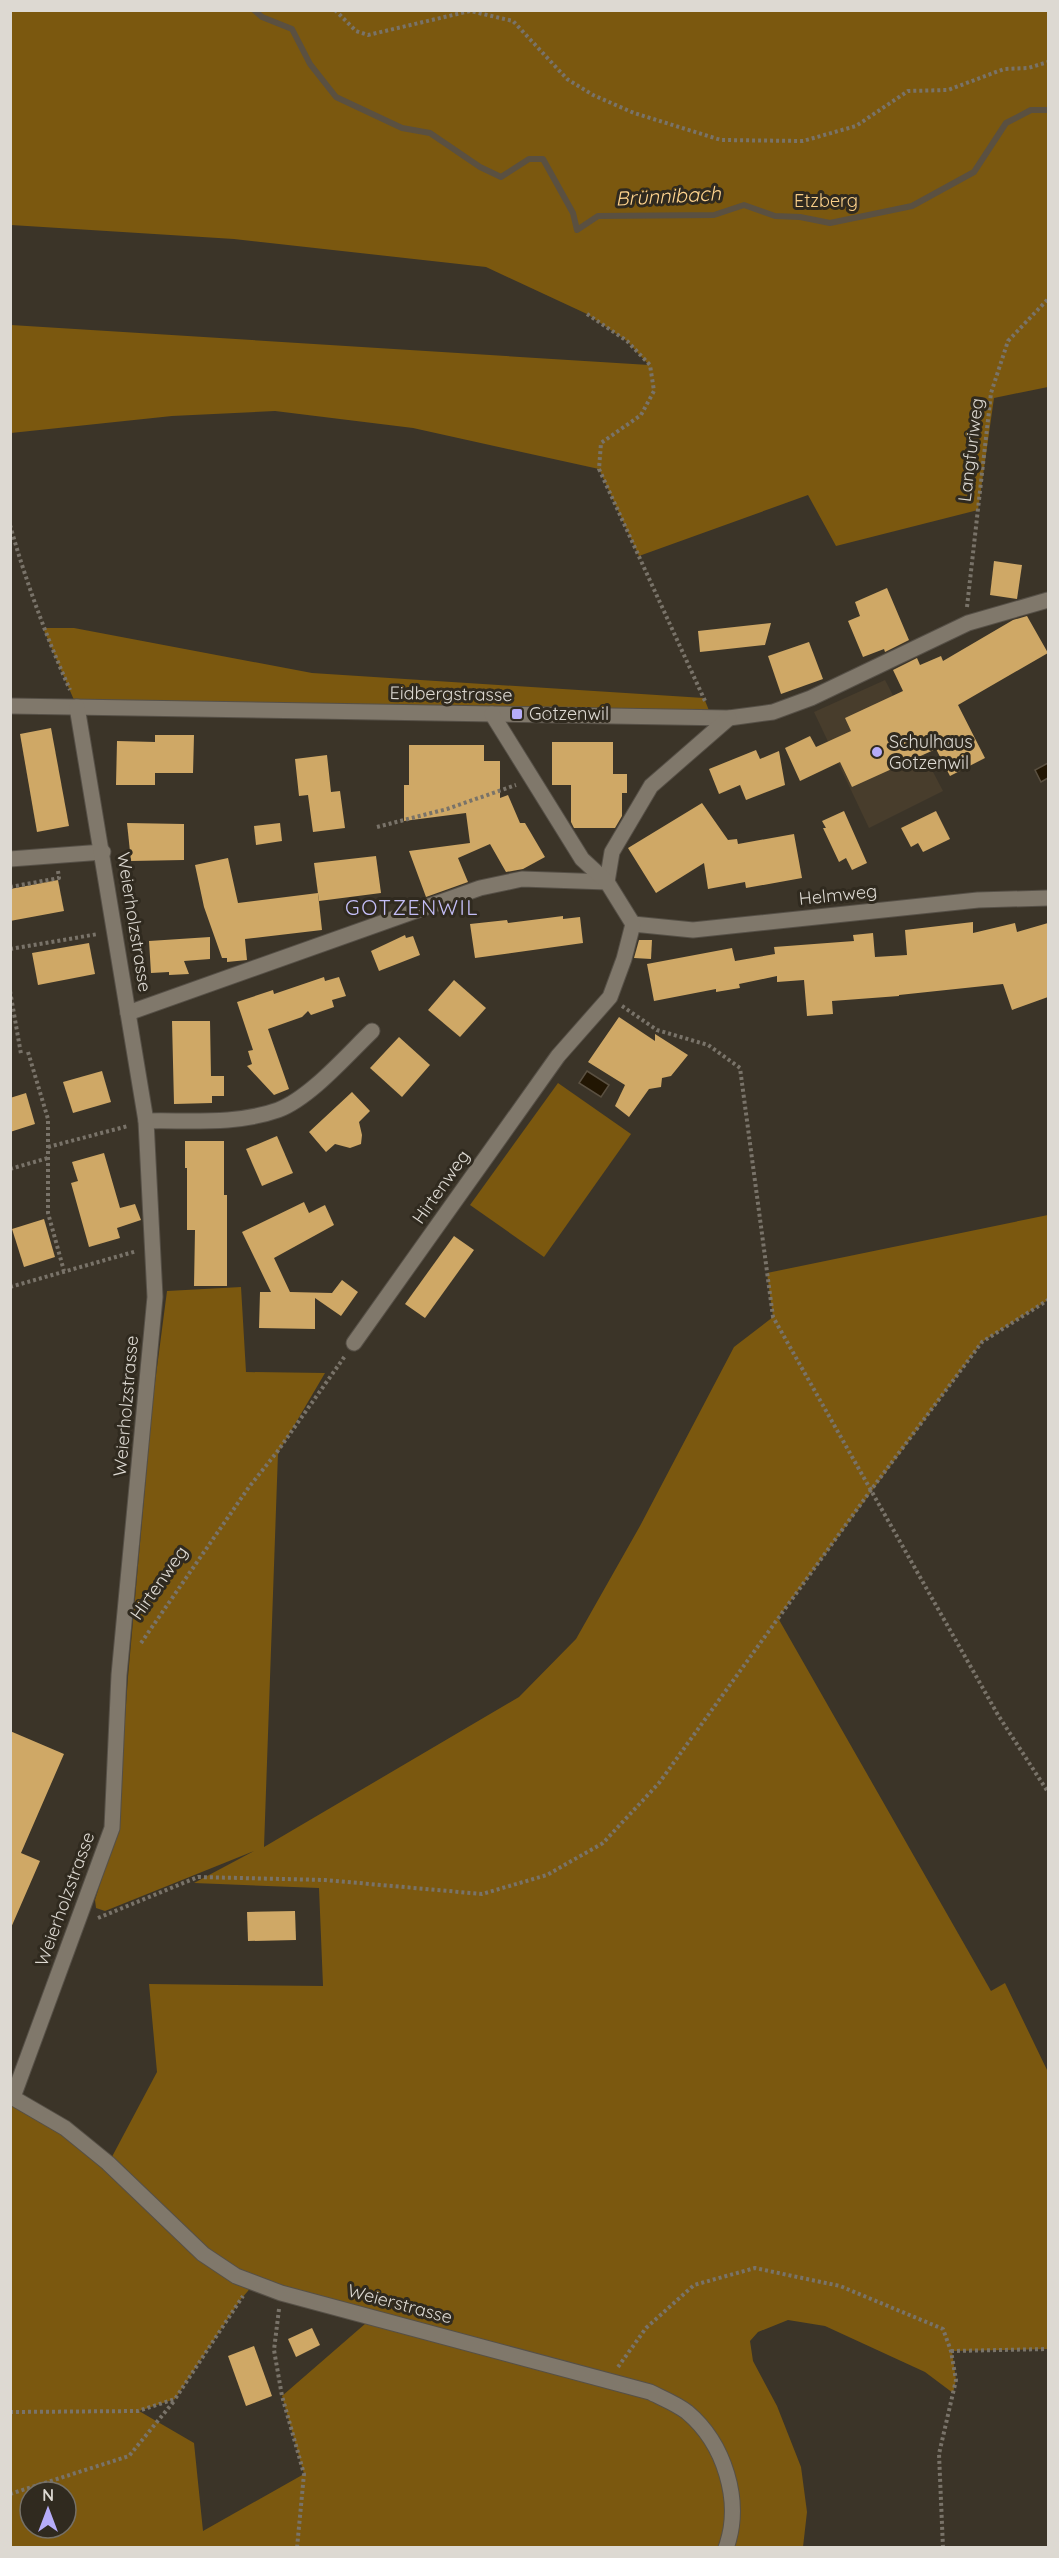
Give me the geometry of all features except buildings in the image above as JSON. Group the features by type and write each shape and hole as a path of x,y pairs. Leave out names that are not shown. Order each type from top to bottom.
{"street":[{"name":"Eidbergstrasse","path":"10,706 729,718 772,712 811,698 968,623 1048,600"},
{"name":"Weierholzstrasse","path":"12,2097 112,1828 119,1675 155,1298 146,1121 78,707"},
{"path":"492,714 582,859 607,882 633,924"},
{"path":"607,882 612,852 651,786 729,718"},
{"path":"10,859 103,852"},
{"path":"128,1013 480,888 522,879 607,882"},
{"name":"Helmweg","path":"633,924 693,930 978,900 1048,898"},
{"name":"Hirtenweg","path":"354,1343 558,1056 610,997 624,959 633,924"},
{"path":"146,1121 239,1119 279,1110 315,1086 372,1031"},
{"name":"Weierstrasse","path":"12,2097 65,2128 108,2163 204,2254 236,2276 281,2293 608,2379 650,2392 686,2412 713,2441 728,2476 732,2506 726,2547"}],"path":[{"path":"335,10 356,31 368,35 470,11 513,21 567,79 593,95 634,113 721,140 803,141 856,126 908,91 948,90 1004,69 1028,68 1048,62"},
{"name":"Langfuriweg","path":"968,623 966,600 991,393 1008,341 1048,299"},
{"path":"587,314 627,341 650,365 654,391 641,415 601,444 599,469 712,718"},
{"path":"10,525 39,618 78,707"},
{"path":"377,827 447,809 531,780"},
{"path":"10,887 59,878"},
{"path":"10,950 115,932"},
{"path":"10,991 21,1054"},
{"path":"610,997 657,1030 708,1046 740,1068 773,1317 998,1715 1048,1792"},
{"path":"28,1052 48,1119 48,1213 64,1271"},
{"path":"48,1147 146,1121"},
{"path":"10,1169 48,1158"},
{"path":"10,1287 153,1246"},
{"path":"74,1928 198,1877 325,1880 482,1894 547,1875 603,1844 659,1783 871,1490 982,1342 1048,1300"},
{"name":"Hirtenweg","path":"140,1645 249,1487 277,1452 354,1343"},
{"path":"608,2379 646,2328 694,2285 755,2268 840,2286 943,2329 951,2351 956,2380 939,2454 943,2547"},
{"path":"10,2494 129,2456 175,2399 241,2299 254,2284"},
{"path":"281,2293 274,2350 282,2396 304,2474 297,2547"},
{"path":"951,2351 1048,2349"},
{"path":"10,2412 138,2411 175,2399"}],"shaded area":[{"name":"Schulhaus Gotzenwil","path":"885,680 943,791 869,828 814,712"},
{"path":"1048,763 1048,778 1041,782 1035,770"},
{"path":"587,1071 609,1085 601,1097 579,1083"}],"green space":[{"name":"Etzberg","path":"11,10 1048,11 1048,387 994,398 978,510 836,546 808,495 639,556 599,469 413,428 275,411 172,416 11,433 11,325 649,365 627,341 587,314 486,267 234,239 11,225"},
{"path":"43,628 74,628 312,673 704,698 712,718 77,707"},
{"path":"558,1083 631,1134 544,1257 470,1205"},
{"path":"1048,1215 1048,1300 982,1342 778,1618 991,1991 1005,1983 1048,2072 1048,2349 952,2351 956,2380 953,2393 925,2372 825,2326 788,2320 758,2332 750,2341 753,2361 777,2406 801,2467 807,2512 803,2547 11,2547 10,2105 59,2133 106,2168 157,2072 149,1984 323,1986 319,1888 194,1883 254,1851 105,1911 96,1908 95,1900 117,1830 153,1398 167,1291 241,1287 246,1372 325,1373 278,1453 264,1847 519,1697 576,1639 640,1526 734,1347 773,1317 767,1273","holes":["254,2284 373,2317 282,2396 304,2474 203,2531 194,2443 139,2411 175,2399 241,2299"]}],"waterway":[{"name":"Brünnibach","path":"254,10 262,17 292,29 310,64 336,97 402,128 430,133 480,167 501,177 529,159 543,159 573,213 577,230 598,216 714,215 744,205 775,216 800,217 830,223 912,206 974,172 1006,123 1031,110 1048,110"}],"place":[{"name":"Gotzenwil","path":"517,714"},
{"name":"Schulhaus Gotzenwil","path":"877,752"}],"district":[{"name":"GOTZENWIL","path":"412,908"}]}
